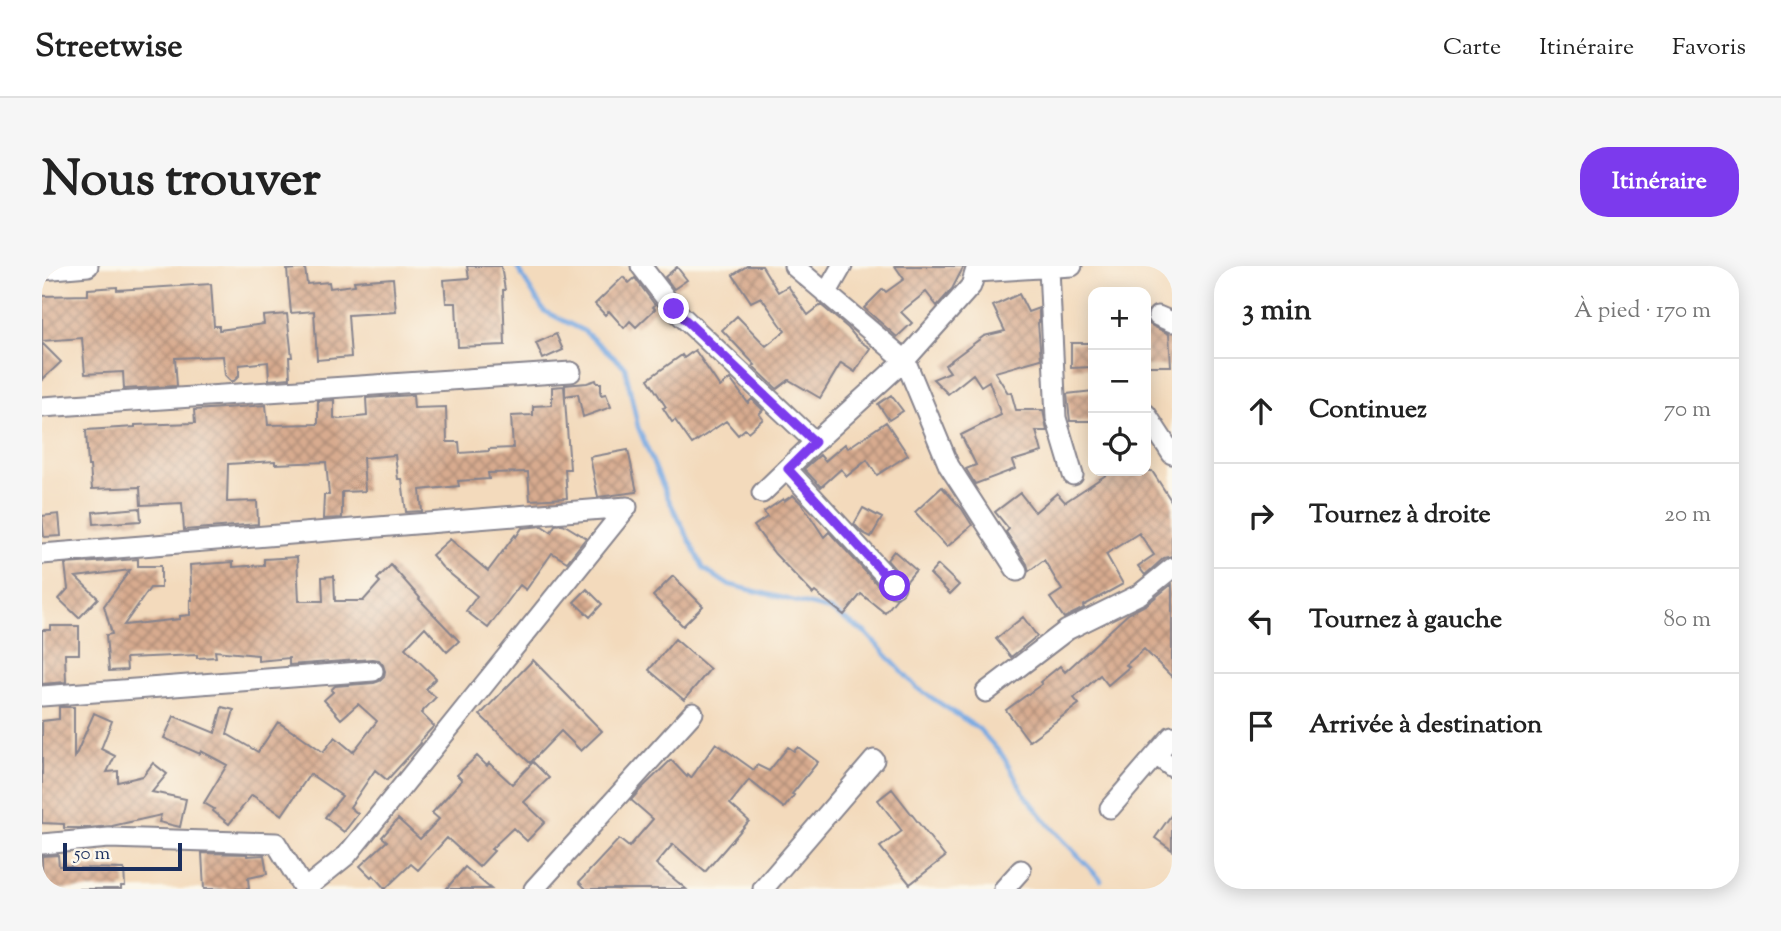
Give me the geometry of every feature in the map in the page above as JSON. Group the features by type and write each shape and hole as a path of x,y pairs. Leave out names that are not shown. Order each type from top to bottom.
{"street":[{"path":"42,271 88,266"},
{"path":"640,266 674,309 815,442"},
{"path":"794,266 905,360 949,467 1017,571"},
{"path":"826,294 842,266"},
{"path":"762,493 905,360 971,286 976,269 1072,266"},
{"path":"1049,268 1056,418 1073,475"},
{"path":"42,407 571,372"},
{"path":"1151,422 1172,454"},
{"path":"788,469 895,586"},
{"path":"42,554 627,507 347,855 304,889 276,843 109,838 42,844"},
{"path":"986,692 1067,630 1140,594 1172,568"},
{"path":"42,696 373,671"},
{"path":"534,889 693,713"},
{"path":"1110,808 1172,736"},
{"path":"1156,755 1172,767"},
{"path":"763,889 874,760"},
{"path":"1004,889 1021,870"}],"building":[{"path":"467,266 501,266 505,290 505,345 458,347 456,303 446,303 444,280 469,278"},
{"path":"747,266 762,266 778,292 788,286 808,315 821,305 870,348 855,372 841,363 820,398 789,380 777,389 753,366 755,365 722,330 737,316 766,346 785,331 761,297 751,302 733,275"},
{"path":"895,266 964,266 952,289 937,306 926,292 901,312 912,323 897,337 864,308 883,289 886,292 904,279"},
{"path":"677,267 687,280 674,289 665,277"},
{"path":"305,268 307,284 329,282 330,288 355,285 354,281 393,278 396,312 348,315 351,357 317,360 314,311 291,313 287,270"},
{"path":"623,277 629,283 635,278 655,305 655,309 636,327 630,321 624,328 609,311 605,315 595,304"},
{"path":"211,284 214,326 219,326 219,330 264,324 263,316 287,314 292,357 289,357 290,378 269,380 268,362 239,365 239,376 231,381 225,375 223,356 175,358 177,386 124,389 123,372 85,374 82,338 42,341 42,296 88,295 88,289 117,287 117,290"},
{"path":"1019,294 1028,312 1039,308 1041,359 995,372 1008,393 1011,392 1016,410 1043,410 1047,431 1036,431 1042,452 1012,461 1015,469 975,484 966,469 976,465 961,435 1001,415 989,381 981,386 973,374 948,394 933,379 950,372 945,365 984,336 1005,331 993,306"},
{"path":"1151,325 1169,334 1171,366 1151,366"},
{"path":"556,334 563,350 543,359 536,343"},
{"path":"42,343 61,362 42,380"},
{"path":"1071,343 1088,343 1088,367 1071,368"},
{"path":"695,350 720,387 730,379 748,403 752,399 763,410 759,414 763,419 748,432 745,429 738,435 726,421 692,444 675,420 672,422 648,379 682,355 684,358"},
{"path":"596,380 601,383 601,395 606,394 611,407 583,417 578,394 565,396 565,385"},
{"path":"564,386 570,469 565,469 567,498 530,500 528,472 488,473 489,479 458,481 459,486 420,490 422,511 406,512 402,479 398,479 395,455 363,458 365,491 342,492 342,518 323,519 324,495 329,495 326,462 228,464 227,502 257,501 258,524 184,530 182,503 141,505 140,487 92,489 86,430 195,423 194,410 266,405 268,425 318,424 318,401 334,400 334,418 340,419 367,416 366,398 413,395 414,408 446,407 447,442 459,442 460,453 489,451 513,448 511,416 533,415 533,406 552,405 552,387"},
{"path":"1088,392 1088,421 1070,421 1067,394"},
{"path":"891,395 903,411 889,420 878,404"},
{"path":"886,422 908,455 877,475 867,460 847,476 841,469 821,487 804,469 820,455 825,461 845,444 848,448"},
{"path":"628,450 637,492 598,497 590,457"},
{"path":"1152,471 1172,502 1172,556 1164,558 1145,575 1138,566 1154,555 1139,533 1106,554 1123,584 1064,618 1050,598 1062,590 1044,560 1029,571 1006,532 1009,529 995,512 1020,493 1035,512 1057,493 1065,502 1104,476 1151,476"},
{"path":"942,487 972,525 947,547 915,512"},
{"path":"793,495 824,537 829,532 886,594 897,598 885,613 861,594 844,615 815,592 813,594 775,554 754,526 767,517 764,512"},
{"path":"140,508 141,521 94,524 93,512"},
{"path":"863,508 882,518 871,537 854,524"},
{"path":"59,514 61,536 44,537 42,516"},
{"path":"563,524 586,538 567,562 552,553 526,590 520,585 488,628 466,611 477,596 442,567 432,555 450,539 488,571 522,528 542,526 551,532 555,525"},
{"path":"894,551 916,570 906,582 887,560"},
{"path":"297,557 299,601 323,601 322,577 334,576 335,601 363,601 380,582 377,579 391,565 459,641 447,652 425,627 405,648 436,678 426,689 436,697 421,713 434,726 387,780 375,770 350,807 358,814 344,832 325,817 342,796 310,774 282,815 252,795 229,824 204,803 227,765 201,751 200,754 164,738 174,716 215,733 222,707 234,710 227,734 258,752 278,722 323,752 335,737 353,752 377,721 358,704 341,719 324,700 333,692 331,690 335,686 380,681 385,671 379,660 289,665 289,658 258,661 258,655 215,651 216,657 197,658 197,655 126,658 127,670 109,671 106,635 112,634 104,606 130,570 76,577 98,598 79,618 59,599 68,589 65,564 138,559 138,566 161,566 161,588 150,588 124,625 180,619 180,616 190,615 190,565 233,562 233,567 264,565 264,559"},
{"path":"938,565 959,585 950,594 930,574"},
{"path":"673,576 703,606 683,626 653,596"},
{"path":"1172,584 1172,677 1144,649 1126,665 1129,667 1108,685 1100,675 1074,698 1079,704 1029,741 1006,710 1042,684 1040,682 1060,666 1065,672 1128,614 1147,604"},
{"path":"587,589 602,604 590,617 574,602"},
{"path":"1023,617 1037,636 1011,657 996,639"},
{"path":"51,626 79,626 79,654 65,654 66,682 42,684 42,630 51,630"},
{"path":"675,639 710,669 684,700 649,670"},
{"path":"533,660 602,731 581,751 561,731 530,763 480,715"},
{"path":"59,707 74,707 74,759 94,713 112,721 101,749 115,756 107,772 118,771 118,782 143,776 153,763 167,774 152,792 186,799 180,827 159,822 161,815 112,826 87,828 64,828 64,824 42,823 42,721 59,719"},
{"path":"716,743 754,770 757,765 769,771 788,747 794,751 798,747 818,762 784,808 749,780 730,804 749,821 705,872 673,844 656,864 686,889 586,889 579,882 619,839 629,847 653,819 631,800 671,760 691,778"},
{"path":"477,756 512,784 533,762 549,778 524,802 545,822 527,841 513,828 491,849 494,851 479,867 447,838 418,870 411,864 385,889 373,875 371,877 360,866 387,841 382,837 398,819 420,839 439,819 432,813 462,780 457,775"},
{"path":"892,789 945,857 910,884 880,847 902,831 878,800"},
{"path":"1172,814 1172,850 1155,838"},
{"path":"202,853 264,855 267,874 248,878 249,889 204,889"},
{"path":"58,855 59,866 124,869 125,886 121,886 121,889 42,889 42,856"},
{"path":"465,867 491,889 446,889"}],"waterway":[{"path":"516,266 544,311 584,331 625,367 638,427 668,498 704,569 727,584 830,610 866,633 917,688 979,729 1003,756 1024,793 1049,825 1101,880"}],"route":[{"path":"674,309 815,442 788,469 895,586"}]}
